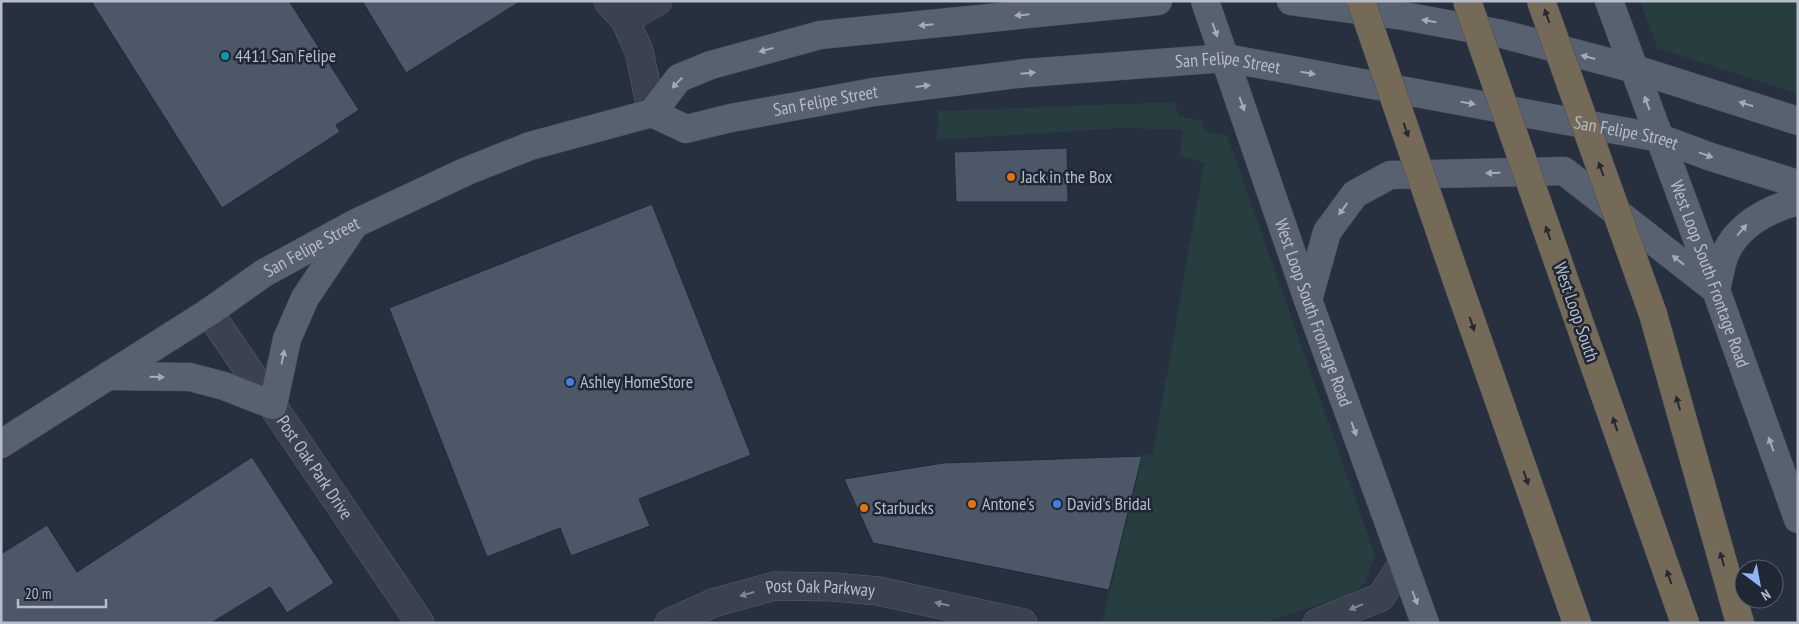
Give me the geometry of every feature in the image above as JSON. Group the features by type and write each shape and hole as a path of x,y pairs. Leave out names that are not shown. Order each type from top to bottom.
{"highway":[{"path":"1344,1 1394,94"},
{"path":"1362,1 1456,278 1577,623"},
{"name":"West Loop South","path":"1467,1 1686,623"},
{"path":"1542,1 1653,314 1740,623"}],"main road":[{"path":"652,113 679,78 711,66 820,35 1061,7 1158,1"},
{"name":"West Loop South Frontage Road","path":"1205,1 1308,300 1424,623"},
{"path":"1291,1 1398,15 1502,34 1635,69 1798,121"},
{"name":"West Loop South Frontage Road","path":"1609,1 1716,290 1798,520"},
{"name":"San Felipe Street","path":"1,444 209,312 264,273 354,224 467,170 530,146 652,113 686,128 731,118 903,88 1026,73 1226,58 1660,138 1711,157 1798,184"},
{"path":"1308,300 1327,232 1354,194 1390,175 1564,171 1716,290 1726,252 1746,225 1781,206 1798,201"},
{"path":"108,376 190,377 224,386 272,405 287,339 305,298 354,224"}],"street":[{"path":"652,113 639,51 616,11 658,1"},
{"name":"Post Oak Park Drive","path":"209,312 420,623"},
{"path":"1316,623 1381,597 1402,564"},
{"name":"Post Oak Parkway","path":"669,623 713,603 775,586 834,587 878,591 972,617 1023,623"}],"green space":[{"path":"1640,1 1798,1 1798,94 1657,48"},
{"path":"1174,102 1180,117 1201,120 1206,132 1227,135 1375,555 1365,583 1352,594 1264,623 1102,623 1142,456 1153,454 1204,163 1180,156 1182,130 1122,128 937,140 938,111"}],"building":[{"name":"4411 San Felipe","path":"91,1 289,1 359,110 336,125 340,132 222,208"},
{"path":"362,1 521,1 406,73"},
{"name":"Jack in the Box","path":"1067,148 1068,202 956,202 954,152"},
{"name":"Ashley HomeStore","path":"652,204 751,455 639,499 650,526 571,556 560,528 487,557 389,308"},
{"path":"1142,456 1109,590 873,543 844,479 943,463"},
{"path":"252,457 334,583 287,613 270,587 211,623 1,623 1,554 47,525 77,572"}],"place":[{"name":"4411 San Felipe","path":"225,56"},
{"name":"Jack in the Box","path":"1011,177"},
{"name":"Ashley HomeStore","path":"570,382"},
{"name":"Antone's","path":"972,504"},
{"name":"David's Bridal","path":"1057,504"},
{"name":"Starbucks","path":"864,508"}]}
